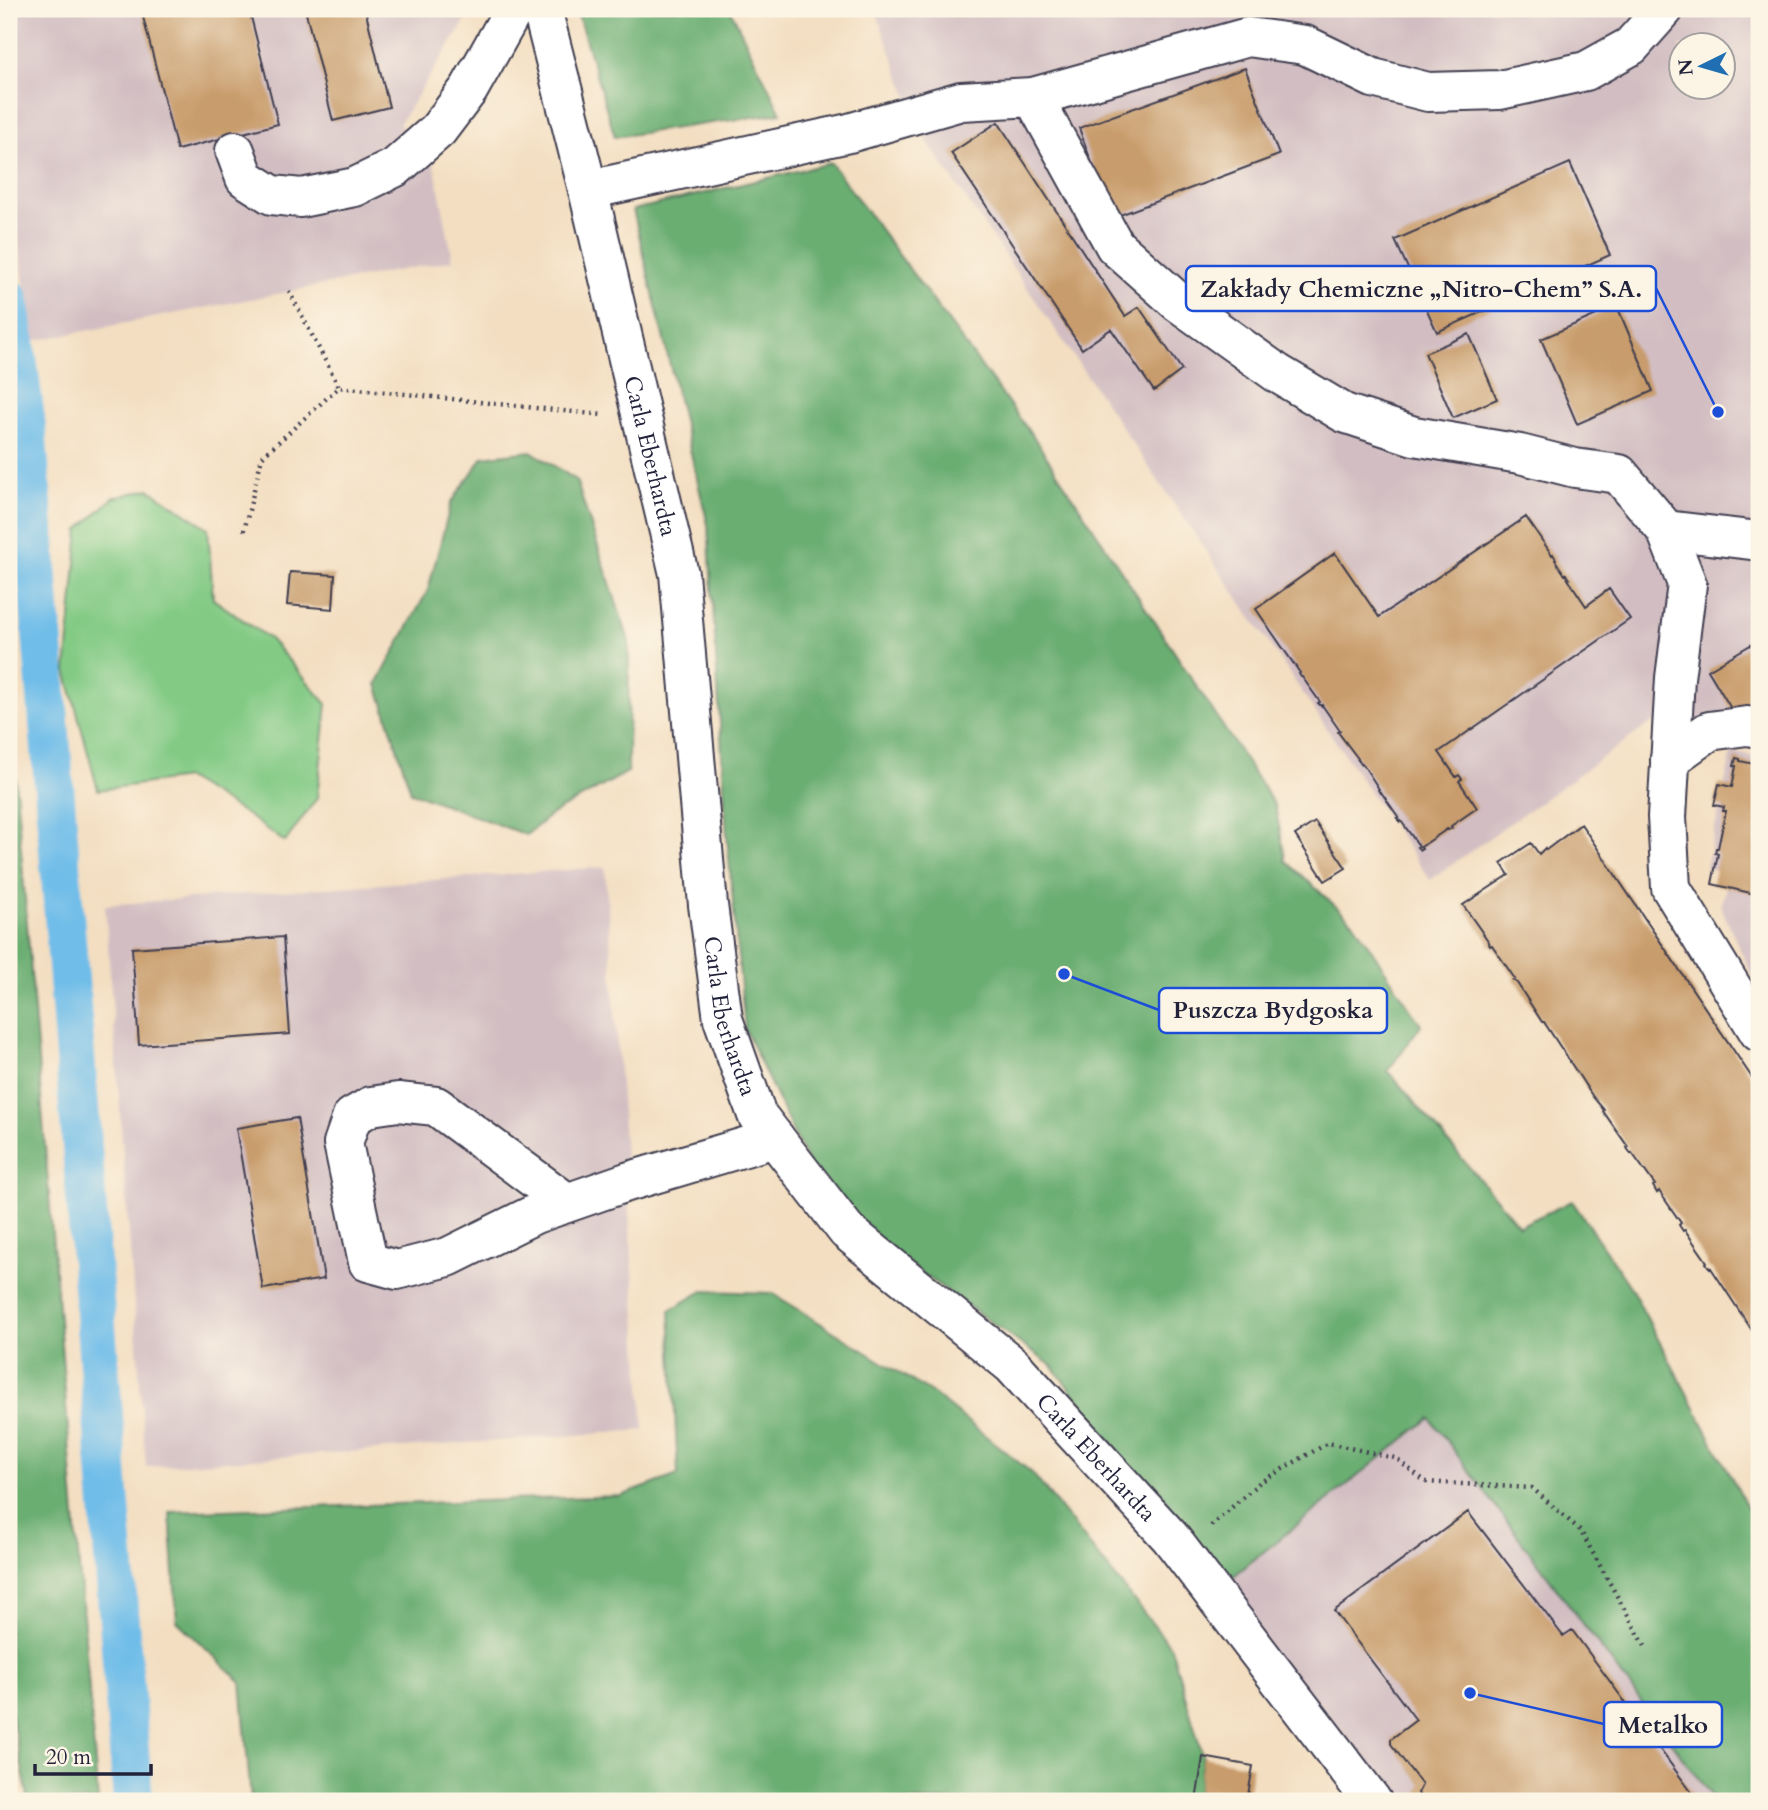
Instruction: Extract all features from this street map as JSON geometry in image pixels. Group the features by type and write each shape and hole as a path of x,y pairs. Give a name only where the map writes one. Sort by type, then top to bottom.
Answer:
{"street":[{"path":"235,151 245,178 272,195 301,198 355,187 397,167 438,130 470,89 514,9"},
{"name":"Carla Eberhardta","path":"542,9 679,574 708,905 723,1018 757,1115 847,1231 1012,1365 1170,1537 1372,1801"},
{"path":"588,190 849,133 961,101 1033,97 1248,37 1305,45 1373,78 1428,92 1500,90 1586,71 1631,46 1664,9"},
{"path":"1033,97 1115,246 1179,303 1277,373 1344,413 1414,436 1520,454 1575,468 1619,474 1666,530 1687,584 1675,678 1670,759 1667,817 1671,888 1759,1032"},
{"path":"1666,530 1759,541"},
{"path":"1670,759 1709,731 1747,726 1759,728"},
{"path":"567,1203 436,1106 398,1102 372,1106 352,1117 343,1143 368,1262 397,1270 448,1256 536,1214 567,1203 775,1138"}],"path":[{"path":"289,291 339,387"},
{"path":"244,531 262,457 339,387 641,420"},
{"path":"1181,1552 1261,1482 1328,1443 1395,1458 1426,1482 1532,1488 1580,1530 1645,1646"}],"shaded area":[{"path":"9,9 473,9 399,124 434,164 453,260 33,341 9,182"},
{"path":"875,9 1759,9 1759,736 1651,723 1430,880 927,141"},
{"path":"1732,752 1759,758 1759,991 1721,908 1729,873 1706,868"},
{"path":"605,867 644,1430 146,1467 105,905"},
{"path":"1430,1418 1715,1801 1388,1801 1221,1586"}],"green space":[{"path":"576,9 730,9 781,113 615,137"},
{"path":"831,163 1035,439 1275,806 1286,861 1354,923 1421,1025 1388,1071 1519,1226 1572,1201 1631,1288 1759,1529 1759,1801 1715,1801 1430,1418 1221,1586 1052,1366 828,1206 745,1030 727,838 708,525 633,210"},
{"path":"531,451 576,480 629,641 628,772 552,814 526,835 411,792 377,684 428,590 451,503 483,457"},
{"path":"149,489 208,528 213,599 270,639 327,704 317,798 285,842 186,778 98,790 66,671 79,530 113,498"},
{"path":"9,701 98,1801 29,1801 9,1706"},
{"path":"703,1291 772,1293 933,1394 1032,1473 1171,1647 1203,1757 1196,1801 251,1801 241,1682 177,1621 170,1512 621,1496 678,1475 670,1310"}],"building":[{"path":"141,9 249,9 278,124 177,150"},
{"path":"305,9 365,9 389,107 333,121"},
{"path":"1245,68 1279,155 1112,218 1079,128"},
{"path":"998,122 1125,316 1139,307 1182,370 1154,391 1111,329 1082,349 951,153"},
{"path":"1570,163 1610,255 1437,332 1395,240"},
{"path":"1617,306 1653,391 1577,424 1541,339"},
{"path":"1469,334 1497,399 1453,418 1425,353"},
{"path":"1526,517 1586,606 1609,589 1630,619 1439,752 1456,777 1459,775 1462,779 1459,781 1477,808 1420,850 1256,609 1335,553 1379,617"},
{"path":"290,572 335,575 333,609 287,605"},
{"path":"1759,640 1759,710 1739,722 1708,670"},
{"path":"1736,758 1759,765 1759,895 1712,884 1718,854 1715,853 1726,811 1723,811 1724,807 1714,805 1719,784 1732,787"},
{"path":"1315,822 1346,868 1325,881 1295,835"},
{"path":"1581,824 1759,1088 1759,1341 1463,905 1509,875 1501,863 1531,843 1539,854"},
{"path":"283,937 290,1034 139,1045 132,948"},
{"path":"297,1118 324,1279 263,1289 236,1128"},
{"path":"1468,1512 1563,1636 1572,1630 1698,1801 1434,1801 1430,1796 1422,1801 1418,1793 1422,1785 1391,1744 1391,1739 1416,1720 1334,1611"},
{"path":"1203,1757 1253,1766 1247,1801 1196,1801"}],"waterway":[{"path":"9,299 26,427 133,1801"}],"place":[{"name":"Zakłady Chemiczne „Nitro-Chem” S.A.","path":"1718,412"},
{"name":"Puszcza Bydgoska","path":"1064,974"},
{"name":"Metalko","path":"1470,1693"}]}
